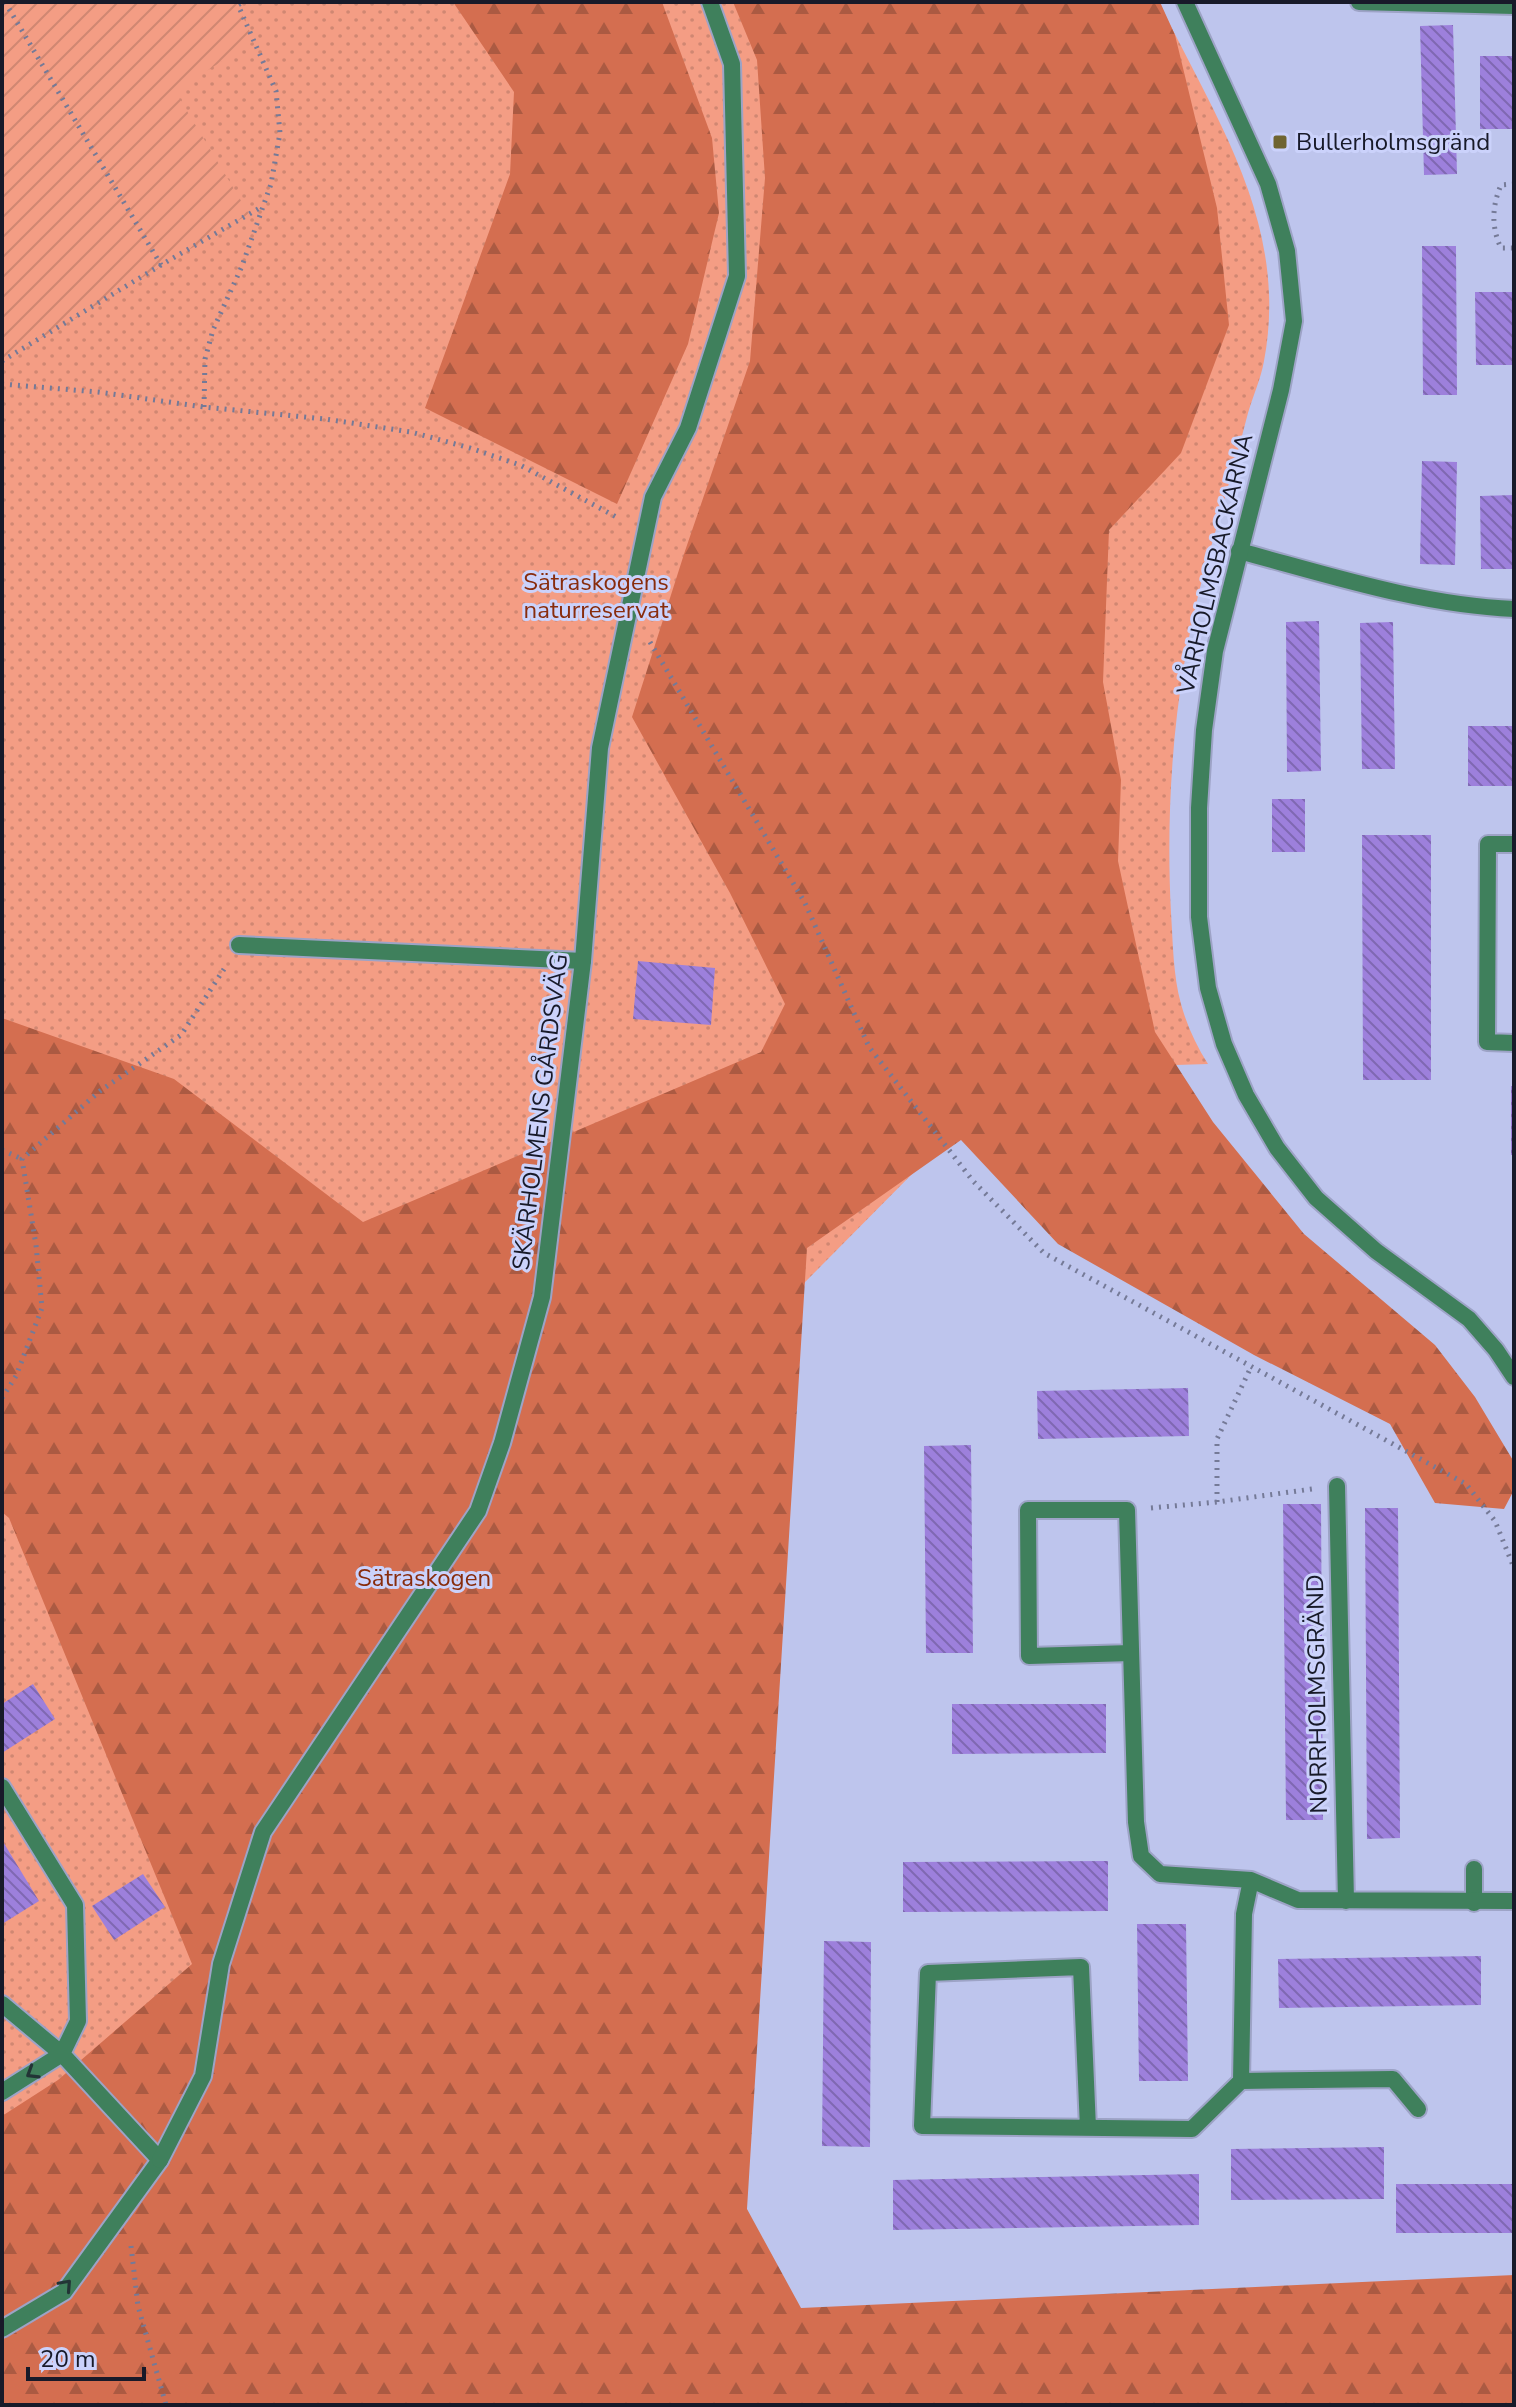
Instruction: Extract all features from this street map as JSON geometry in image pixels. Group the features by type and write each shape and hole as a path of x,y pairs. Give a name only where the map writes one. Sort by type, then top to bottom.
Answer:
{"street":[{"name":"SKÄRHOLMENS GÅRDSVÄG","path":"2,2329 64,2292 160,2160 203,2076 221,1964 263,1832 478,1511 502,1443 542,1297 583,961 600,748 653,497 688,428 737,276 732,64 710,2"},
{"name":"VÅRHOLMSBACKARNA","path":"1185,2 1268,184 1287,251 1294,321 1281,390 1215,651 1204,730 1199,808 1199,917 1208,988 1224,1044 1246,1095 1277,1148 1316,1198 1376,1251 1469,1319 1514,1377"},
{"path":"1359,2 1514,6"},
{"path":"1239,551 1398,593 1475,607 1514,609"},
{"path":"1514,844 1488,844 1487,1042 1514,1043"},
{"path":"239,945 583,961"},
{"name":"NORRHOLMSGRÄND","path":"1337,1486 1346,1901"},
{"path":"1131,1653 1029,1656 1028,1510 1127,1510 1136,1822 1141,1856 1160,1874 1251,1880 1298,1900 1514,1901"},
{"path":"2,1787 75,1905 78,2021 62,2054 2,2092"},
{"path":"1474,1869 1474,1903"},
{"path":"1241,2081 1244,1914 1251,1880"},
{"path":"1088,2128 1081,1967 928,1973 922,2126 1088,2128 1192,2129 1241,2081 1393,2079 1418,2109"},
{"path":"2,2004 62,2054 160,2160"}],"path":[{"path":"5,2 161,265"},
{"path":"204,407 205,359 271,184 280,133 276,91 239,3"},
{"path":"1514,184 1501,185 1494,202 1493,233 1501,248 1514,248"},
{"path":"2,361 263,206"},
{"path":"2,384 98,392 411,432 520,465 622,520 644,536"},
{"path":"629,606 805,903 869,1047 973,1181 1044,1253 1466,1484 1495,1521 1514,1568"},
{"path":"22,1159 100,1091 181,1035 239,945"},
{"path":"2,1150 22,1159"},
{"path":"2,1398 16,1376 42,1308 36,1245 22,1159"},
{"path":"1217,1502 1217,1439 1251,1367"},
{"path":"1127,1510 1337,1486"},
{"path":"127,2205 138,2306 166,2405"}],"green space":[{"name":"Sätraskogens naturreservat","path":"2,2 1159,2 1213,107 1244,179 1265,255 1269,302 1263,367 1195,607 1180,694 1171,781 1171,913 1178,993 1186,1020 1208,1064 1015,1070 722,1366 2,2405"},
{"path":"2,2 243,2 238,6 254,41 175,91 249,214 2,361"},
{"path":"453,2 662,2 712,138 719,213 688,344 617,504 425,408 510,174 514,92"},
{"name":"Sätraskogen","path":"733,2 1160,2 1175,35 1217,208 1229,325 1181,453 1109,530 1103,682 1121,780 1118,861 1155,1032 1213,1122 1304,1234 1435,1345 1475,1397 1514,1462 1514,1490 1504,1509 1435,1503 1390,1424 1254,1355 1058,1244 961,1140 807,1248 747,2209 801,2308 1514,2275 1514,2405 2,2405 2,2116 58,2080 192,1964 9,1518 2,1512 2,1018 174,1079 363,1222 761,1052 785,1004 730,893 632,717 750,361 765,178 757,60"}],"building":[{"path":"1453,25 1457,174 1424,175 1420,26"},
{"path":"1480,56 1514,56 1514,129 1480,129"},
{"path":"1422,246 1456,246 1457,395 1423,395"},
{"path":"1475,292 1514,292 1514,365 1476,365"},
{"path":"1422,461 1457,462 1455,565 1420,564"},
{"path":"1514,495 1514,569 1481,569 1480,496"},
{"path":"1319,621 1321,771 1287,772 1286,622"},
{"path":"1393,622 1395,769 1362,769 1360,623"},
{"path":"1468,726 1514,726 1514,786 1468,786"},
{"path":"1272,799 1305,799 1305,852 1272,852"},
{"path":"1362,835 1431,835 1431,1080 1363,1080"},
{"path":"638,961 715,968 711,1025 633,1019"},
{"path":"1511,1086 1514,1086 1514,1155 1511,1155"},
{"path":"1188,1388 1189,1436 1038,1439 1037,1391"},
{"path":"971,1445 973,1653 926,1653 924,1446"},
{"path":"1283,1504 1321,1504 1323,1820 1286,1820"},
{"path":"1365,1508 1398,1508 1400,1838 1367,1839"},
{"path":"33,1684 55,1719 2,1753 2,1704"},
{"path":"952,1704 1106,1704 1106,1753 952,1754"},
{"path":"2,1840 39,1901 2,1924"},
{"path":"1108,1861 1108,1911 903,1912 903,1862"},
{"path":"143,1874 165,1907 114,1940 92,1906"},
{"path":"1137,1924 1186,1924 1188,2081 1139,2081"},
{"path":"824,1941 871,1942 870,2147 822,2146"},
{"path":"1481,1956 1481,2005 1279,2008 1278,1959"},
{"path":"1384,2147 1384,2199 1231,2200 1231,2149"},
{"path":"1199,2174 1199,2225 893,2230 893,2180"},
{"path":"1396,2184 1514,2184 1514,2233 1396,2233"}],"place":[{"name":"Bullerholmsgränd","path":"1280,142"}]}
